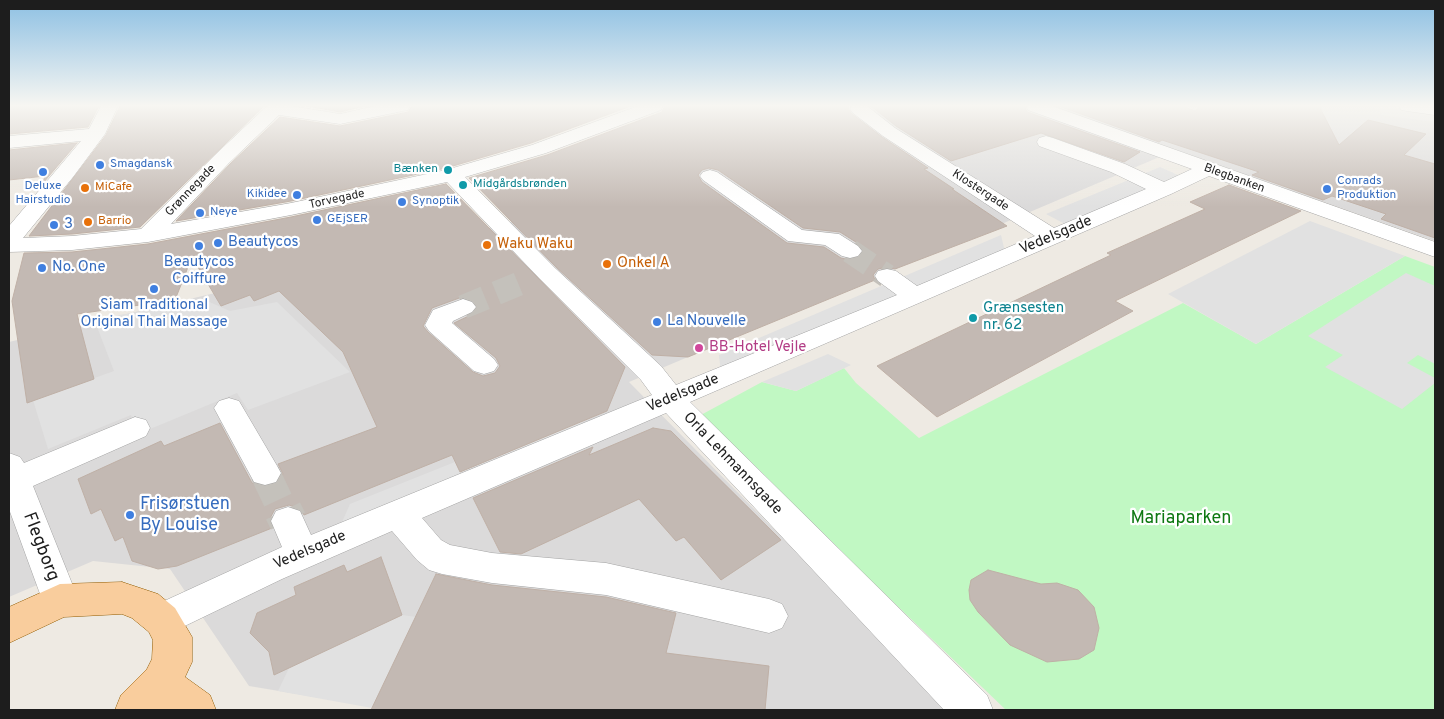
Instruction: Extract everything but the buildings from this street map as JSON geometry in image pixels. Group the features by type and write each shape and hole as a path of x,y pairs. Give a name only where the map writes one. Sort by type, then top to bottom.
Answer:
{"main road":[{"path":"9,626 60,601 122,598 145,606 162,620 173,637 172,662 149,696 195,710"}],"street":[{"path":"9,142 36,140"},
{"path":"9,240 92,140"},
{"name":"Grønnegade","path":"148,235 243,140"},
{"name":"Torvegade","path":"9,245 72,243 148,235 300,207 451,175 564,140"},
{"name":"Klostergade","path":"901,140 1052,237"},
{"name":"Blegbanken","path":"1126,140 1435,250"},
{"path":"1046,142 1118,168 1164,190"},
{"name":"Vedelsgade","path":"162,620 269,568 1164,190 1206,169"},
{"name":"Orla Lehmannsgade","path":"451,175 538,276 651,373 672,399 972,710"},
{"path":"710,176 796,236 832,239 850,251"},
{"path":"887,276 915,296"},
{"path":"463,307 442,316 438,325 484,365"},
{"path":"230,408 265,473"},
{"path":"12,472 135,428"},
{"name":"Flegborg","path":"12,472 60,601"},
{"path":"398,514 429,550 442,559 492,568 606,579 769,616"},
{"path":"288,521 303,554"}],"shaded area":[{"path":"759,140 1435,140 1435,241 1176,150 629,382 952,710 393,710 249,686 170,569 93,561 9,597 9,342 505,224"},
{"path":"1160,167 1194,182 1080,232 1046,214"},
{"path":"1310,221 1405,256 1256,344 1168,294"},
{"path":"1001,235 1005,252 721,373 719,355"},
{"path":"1406,273 1435,286 1435,364 1418,355 1407,363 1435,378 1435,383 1402,409 1325,367 1343,355 1308,336"},
{"path":"207,301 230,311 277,302 350,372 248,410 237,393 138,434 131,415 48,449 33,400 114,371 94,319"},
{"path":"828,354 851,365 796,391 762,382"},
{"path":"590,408 570,442 334,540 350,504"},
{"path":"402,615 416,617 372,708 278,691 289,668"}],"green space":[{"name":"Mariaparken","path":"1405,256 1435,267 1435,710 1006,710 699,416 762,382 796,391 844,368 856,383 919,438 1183,303 1256,344"}],"tunnel":[{"path":"850,251 887,276"},
{"path":"463,307 528,280"},
{"path":"265,473 284,513"},
{"path":"284,513 288,521"}],"place":[{"name":"Smagdansk","path":"100,165"},
{"name":"Bænken","path":"448,170"},
{"name":"Deluxe Hairstudio","path":"43,172"},
{"name":"Midgårdsbrønden","path":"463,185"},
{"name":"MiCafe","path":"85,188"},
{"name":"Conrads Produktion","path":"1327,189"},
{"name":"Kikidee","path":"297,195"},
{"name":"Synoptik","path":"402,202"},
{"name":"Neye","path":"200,213"},
{"name":"GEjSER","path":"317,220"},
{"name":"Barrio","path":"88,222"},
{"name":"3","path":"54,225"},
{"name":"Beautycos","path":"218,243"},
{"name":"Waku Waku","path":"487,245"},
{"name":"Beautycos Coiffure","path":"199,246"},
{"name":"Onkel A","path":"607,264"},
{"name":"No. One","path":"42,268"},
{"name":"Siam Traditional Original Thai Massage","path":"154,289"},
{"name":"Grænsesten nr. 62","path":"973,318"},
{"name":"La Nouvelle","path":"657,322"},
{"name":"BB-Hotel Vejle","path":"699,348"},
{"name":"Frisørstuen By Louise","path":"130,515"}]}
